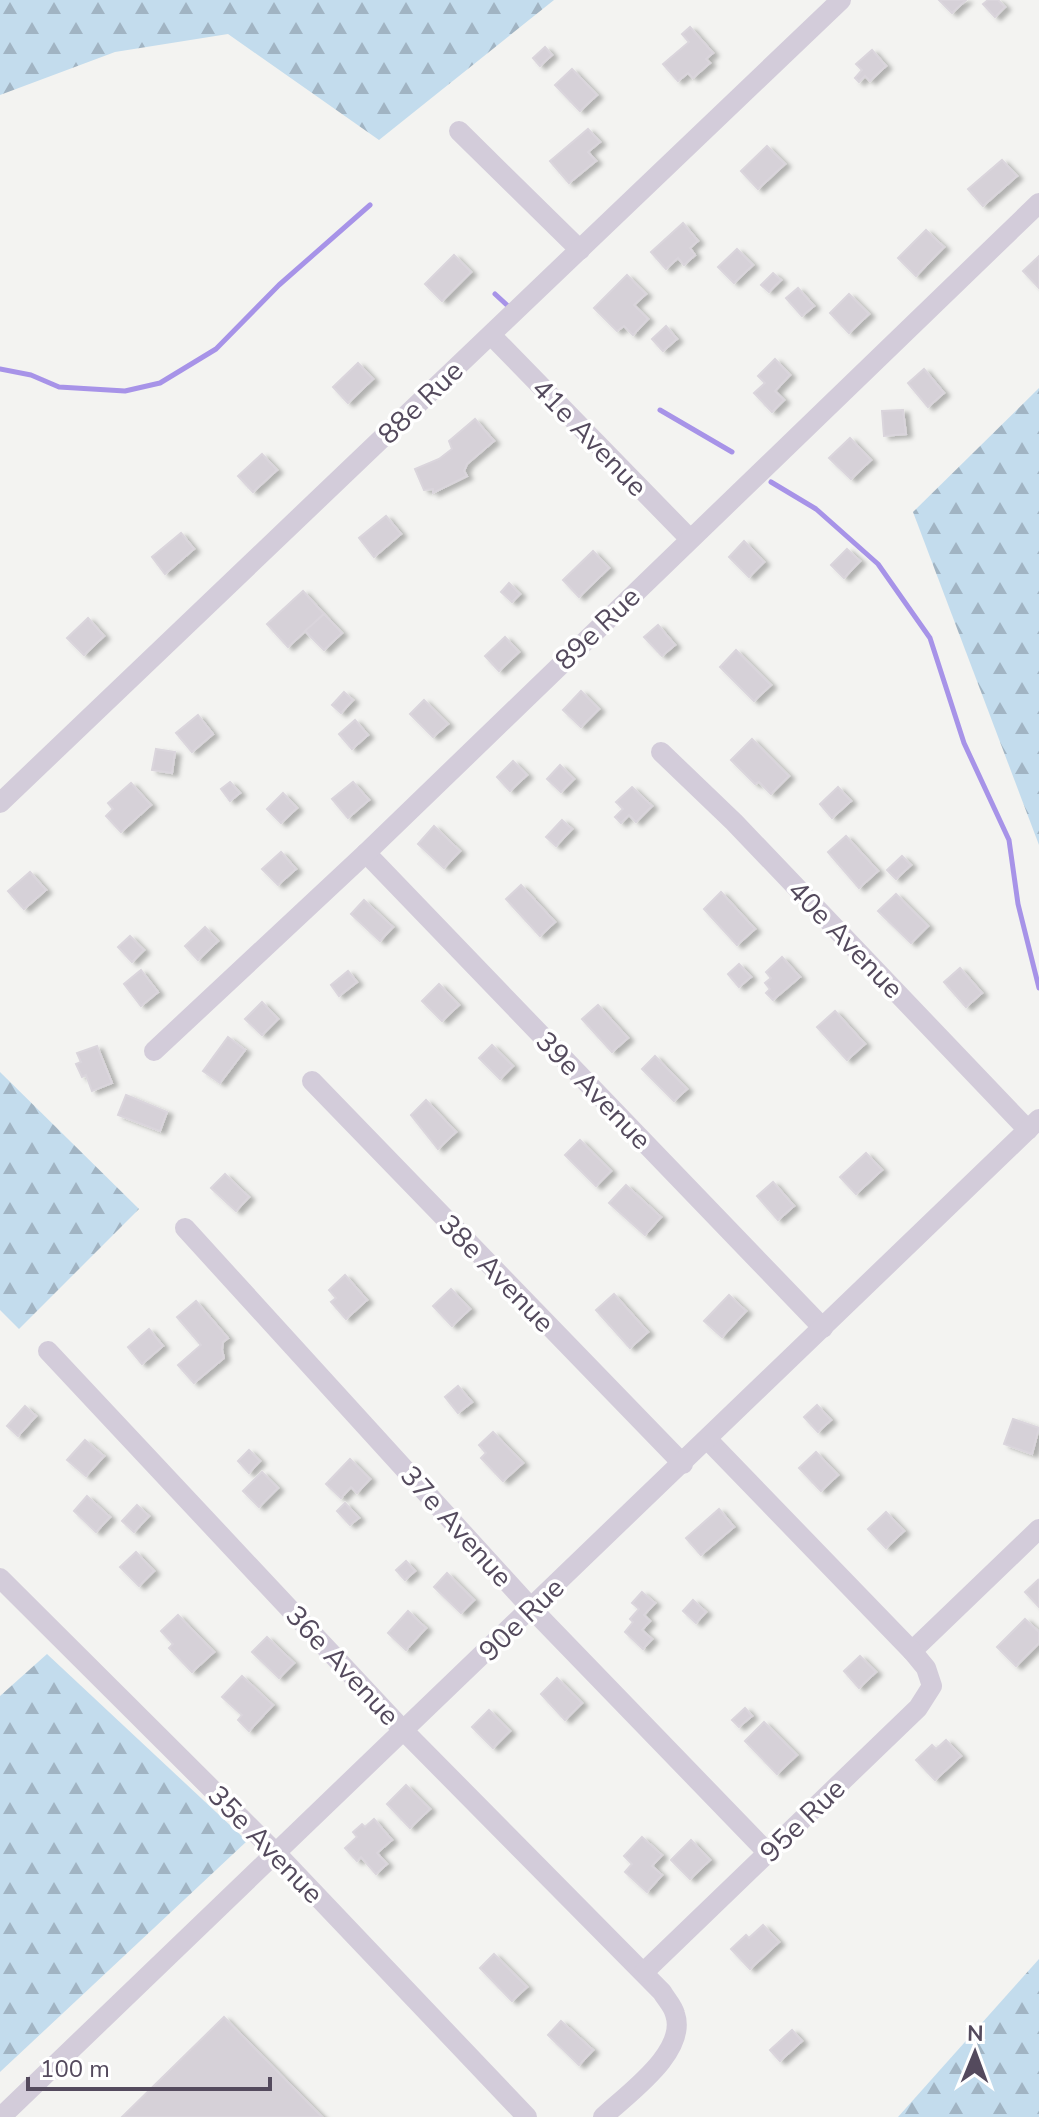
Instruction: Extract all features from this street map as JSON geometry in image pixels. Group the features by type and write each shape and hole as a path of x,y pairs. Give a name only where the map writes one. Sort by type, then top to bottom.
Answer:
{"street":[{"name":"88e Rue","path":"0,803 841,0"},
{"path":"459,131 580,250"},
{"name":"89e Rue","path":"154,1051 366,853 1039,203"},
{"name":"41e Avenue","path":"491,335 690,539"},
{"name":"40e Avenue","path":"661,752 1034,1124"},
{"name":"39e Avenue","path":"366,853 823,1328"},
{"name":"38e Avenue","path":"312,1081 683,1464"},
{"name":"90e Rue","path":"1,2117 1034,1124"},
{"name":"37e Avenue","path":"185,1228 532,1609 768,1853"},
{"name":"36e Avenue","path":"48,1351 404,1731 644,1972"},
{"path":"708,1440 912,1651 1039,1529"},
{"name":"35e Avenue","path":"0,1578 276,1853 527,2117"},
{"name":"95e Rue","path":"644,1972 918,1708 932,1686 926,1668 912,1651"},
{"path":"603,2117 666,2057 677,2034 675,2013 644,1972"}],"green space":[{"path":"0,0 554,0 379,140 228,34 115,52 0,95"},
{"path":"1039,388 1039,845 913,512"},
{"path":"0,1072 139,1209 19,1329 0,1310"},
{"path":"47,1654 247,1841 0,2072 0,1696"},
{"path":"1039,1959 1039,2117 898,2117"}],"building":[{"path":"939,0 966,0 952,13"},
{"path":"988,0 998,0 1005,7 995,17 983,4"},
{"path":"690,27 713,53 706,59 710,63 693,78 688,73 678,81 663,64 689,42 682,34"},
{"path":"545,47 552,55 540,66 533,58"},
{"path":"872,50 886,66 870,81 865,76 859,82 855,78 862,70 856,64"},
{"path":"572,69 597,95 580,111 555,85"},
{"path":"588,129 600,142 588,152 596,161 569,183 550,161"},
{"path":"767,146 785,164 758,189 741,171"},
{"path":"1002,160 1017,176 983,206 968,189"},
{"path":"683,223 698,241 690,248 695,255 684,265 678,258 666,269 651,252"},
{"path":"926,230 944,247 916,276 898,258"},
{"path":"737,249 753,265 734,283 718,267"},
{"path":"454,255 471,272 442,301 425,284"},
{"path":"1039,256 1039,288 1023,271"},
{"path":"773,273 781,280 769,292 761,285"},
{"path":"627,275 646,294 634,305 648,319 633,335 624,326 617,331 594,308"},
{"path":"798,288 814,306 802,316 786,298"},
{"path":"849,294 869,314 849,333 830,313"},
{"path":"666,326 677,339 663,351 652,339"},
{"path":"775,359 790,375 775,391 784,400 772,412 754,393 765,383 758,376"},
{"path":"358,363 373,379 348,403 333,387"},
{"path":"924,369 944,393 928,407 908,383"},
{"path":"903,410 906,434 884,436 882,411"},
{"path":"475,419 494,441 467,464 464,471 467,476 433,493 433,489 424,490 415,469 439,459 452,449 449,441"},
{"path":"850,438 871,460 851,479 829,458"},
{"path":"262,454 277,470 253,492 238,476"},
{"path":"386,516 401,534 374,557 359,538"},
{"path":"181,533 194,549 165,574 152,557"},
{"path":"744,541 764,562 749,577 729,557"},
{"path":"847,549 860,561 844,578 831,565"},
{"path":"593,551 609,568 579,597 563,580"},
{"path":"509,583 520,594 512,602 501,592"},
{"path":"303,591 324,614 288,647 267,624"},
{"path":"324,614 342,633 324,650 305,631"},
{"path":"88,618 104,636 84,655 67,638"},
{"path":"658,625 675,645 662,656 644,637"},
{"path":"505,637 519,652 499,671 485,656"},
{"path":"736,650 771,685 754,701 720,667"},
{"path":"581,691 599,709 581,727 563,710"},
{"path":"344,692 353,700 341,713 332,705"},
{"path":"424,700 448,724 433,737 410,714"},
{"path":"198,715 213,734 192,752 176,733"},
{"path":"355,720 368,735 352,749 339,734"},
{"path":"752,739 789,776 771,794 759,782 755,784 731,760"},
{"path":"156,749 175,752 172,773 152,770"},
{"path":"513,761 527,775 510,791 497,777"},
{"path":"560,765 574,779 561,792 547,779"},
{"path":"230,782 240,793 230,801 221,789"},
{"path":"353,782 369,800 348,818 332,799"},
{"path":"131,783 151,805 121,832 106,816 113,809 108,803"},
{"path":"632,787 652,806 636,822 629,815 621,823 615,817 623,809 616,802"},
{"path":"838,787 851,801 832,818 820,804"},
{"path":"283,793 297,808 281,823 267,809"},
{"path":"562,820 572,829 556,846 546,837"},
{"path":"434,826 460,851 444,868 418,844"},
{"path":"846,836 878,871 859,888 828,852"},
{"path":"281,852 296,869 278,885 262,869"},
{"path":"902,856 911,865 896,879 887,870"},
{"path":"30,872 46,890 24,909 8,891"},
{"path":"521,885 555,922 540,936 506,899"},
{"path":"721,892 755,929 737,945 704,909"},
{"path":"896,894 928,926 911,943 878,911"},
{"path":"364,900 393,927 380,941 351,914"},
{"path":"205,927 218,941 198,960 185,946"},
{"path":"130,936 144,950 132,962 118,947"},
{"path":"782,957 800,977 773,1000 766,993 770,989 765,983 771,978 766,972"},
{"path":"739,964 751,977 739,987 728,974"},
{"path":"960,968 982,993 966,1007 944,982"},
{"path":"141,970 158,992 141,1006 124,984"},
{"path":"348,971 357,982 339,996 331,985"},
{"path":"439,984 459,1005 442,1021 422,1001"},
{"path":"262,1002 278,1019 262,1035 245,1019"},
{"path":"598,1005 628,1038 612,1052 582,1019"},
{"path":"835,1011 865,1044 847,1060 817,1027"},
{"path":"228,1037 245,1050 220,1083 203,1071"},
{"path":"492,1045 513,1066 500,1079 479,1058"},
{"path":"97,1046 112,1083 92,1091 86,1075 82,1077 76,1064 81,1062 77,1053"},
{"path":"655,1056 687,1089 674,1101 642,1069"},
{"path":"126,1095 167,1112 160,1131 118,1115"},
{"path":"426,1100 456,1132 438,1149 411,1115"},
{"path":"580,1140 611,1171 596,1186 565,1155"},
{"path":"866,1153 882,1170 856,1194 840,1177"},
{"path":"225,1174 249,1197 236,1211 211,1188"},
{"path":"773,1182 794,1206 778,1220 757,1196"},
{"path":"626,1185 661,1217 645,1235 609,1203"},
{"path":"345,1275 367,1300 346,1319 331,1302 336,1298 329,1290"},
{"path":"451,1289 470,1309 452,1326 433,1306"},
{"path":"614,1294 648,1332 630,1348 596,1310"},
{"path":"729,1295 746,1311 722,1337 704,1321"},
{"path":"196,1301 228,1338 223,1342 224,1358 194,1383 178,1365 201,1345 177,1317"},
{"path":"149,1329 163,1346 142,1364 128,1347"},
{"path":"458,1386 472,1402 458,1413 445,1397"},
{"path":"817,1405 831,1420 818,1432 804,1417"},
{"path":"25,1406 36,1416 18,1436 7,1426"},
{"path":"1013,1419 1039,1428 1032,1454 1004,1444"},
{"path":"493,1432 523,1463 503,1481 481,1458 486,1453 479,1445"},
{"path":"85,1440 104,1456 86,1476 67,1460"},
{"path":"249,1450 260,1461 249,1473 238,1461"},
{"path":"816,1452 838,1475 821,1491 799,1468"},
{"path":"350,1459 370,1479 357,1493 351,1487 341,1498 326,1484"},
{"path":"262,1472 278,1488 259,1507 243,1491"},
{"path":"87,1496 110,1517 96,1532 74,1511"},
{"path":"345,1503 359,1518 350,1525 337,1511"},
{"path":"137,1505 149,1516 134,1532 122,1521"},
{"path":"719,1509 734,1527 701,1555 686,1538"},
{"path":"886,1512 904,1531 886,1548 868,1529"},
{"path":"136,1552 154,1571 139,1586 120,1567"},
{"path":"406,1561 415,1571 405,1580 396,1570"},
{"path":"447,1573 474,1600 461,1613 434,1587"},
{"path":"1039,1582 1039,1607 1025,1592"},
{"path":"642,1592 655,1603 644,1615 650,1621 642,1630 652,1639 643,1649 625,1632 633,1622 630,1619 639,1609 632,1603"},
{"path":"693,1600 706,1612 696,1623 683,1611"},
{"path":"408,1611 426,1628 406,1650 388,1633"},
{"path":"178,1615 214,1652 192,1672 169,1648 173,1644 161,1631"},
{"path":"1025,1619 1039,1632 1039,1643 1016,1666 997,1647"},
{"path":"267,1637 294,1663 279,1678 252,1652"},
{"path":"860,1656 876,1672 859,1688 844,1671"},
{"path":"242,1676 273,1705 249,1731 238,1720 242,1715 222,1697"},
{"path":"557,1678 582,1703 565,1720 541,1694"},
{"path":"745,1708 752,1716 739,1727 732,1720"},
{"path":"489,1710 510,1731 493,1748 472,1727"},
{"path":"764,1722 797,1755 777,1774 745,1741"},
{"path":"946,1740 961,1756 935,1780 916,1760 932,1745 936,1749"},
{"path":"406,1785 430,1809 410,1828 387,1804"},
{"path":"374,1819 392,1840 377,1853 387,1864 376,1874 361,1857 357,1861 345,1848 357,1837 353,1832"},
{"path":"642,1837 662,1855 652,1866 662,1875 647,1892 625,1872 632,1864 624,1856"},
{"path":"691,1840 710,1860 690,1879 671,1860"},
{"path":"763,1925 779,1942 750,1969 731,1949"},
{"path":"494,1954 527,1987 512,2001 480,1968"},
{"path":"224,2017 322,2117 122,2117"},
{"path":"561,2021 593,2050 579,2065 548,2035"},
{"path":"792,2030 802,2041 780,2061 770,2050"}],"waterway":[{"path":"0,369 31,375 59,387 125,391 160,383 216,349 279,285 370,205"},
{"path":"495,294 509,307"},
{"path":"660,410 732,452"},
{"path":"771,482 816,509 878,564 930,638 964,743 1009,840 1018,904 1039,988"}]}
